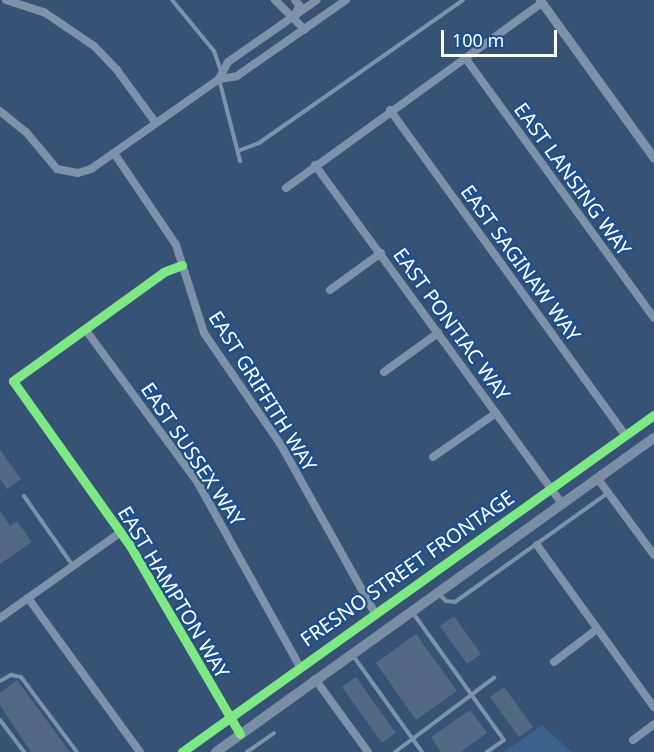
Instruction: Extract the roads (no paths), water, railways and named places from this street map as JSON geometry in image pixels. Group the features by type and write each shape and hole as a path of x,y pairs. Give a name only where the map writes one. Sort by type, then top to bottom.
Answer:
{"main road":[{"path":"220,751 315,679 654,438"}],"street":[{"path":"6,0 44,12 94,46 117,70 155,122"},
{"path":"275,0 285,14 295,16 305,30"},
{"path":"295,0 298,5 295,16"},
{"path":"0,111 26,132 50,162 68,173 91,169 220,75 317,0"},
{"path":"220,75 228,81 237,76 346,0"},
{"path":"286,189 390,110 466,58 541,2 654,158"},
{"name":"EAST LANSING WAY","path":"466,58 654,318"},
{"name":"EAST SAGINAW WAY","path":"390,110 625,435"},
{"name":"EAST GRIFFITH WAY","path":"114,153 163,223 182,265 190,300 204,333 281,445 375,613"},
{"name":"EAST PONTIAC WAY","path":"315,165 562,504"},
{"path":"330,290 381,254"},
{"path":"85,328 164,272 182,265"},
{"name":"EAST HAMPTON WAY","path":"85,328 13,381 121,532 240,735"},
{"name":"EAST SUSSEX WAY","path":"85,328 198,483 300,667"},
{"path":"384,372 438,333"},
{"path":"433,458 496,413"},
{"name":"FRESNO STREET FRONTAGE","path":"183,752 654,415"},
{"path":"598,479 654,555"},
{"path":"0,618 121,532"},
{"path":"537,545 654,707"},
{"path":"28,598 140,752"},
{"path":"554,662 597,629"},
{"path":"315,679 368,752"},
{"path":"633,740 654,724"}],"lane":[{"path":"172,0 214,51 240,161"},
{"path":"238,151 259,143 463,0"},
{"path":"437,593 446,601 455,602 608,493"},
{"path":"24,496 73,566"},
{"path":"412,611 504,740 487,752"},
{"path":"351,654 422,752"},
{"path":"0,681 11,675 21,677 77,752"},
{"path":"395,752 494,678"},
{"path":"1,723 24,752"},
{"path":"247,752 274,733"}],"water":[{"path":"542,725 572,752 504,752"}]}
